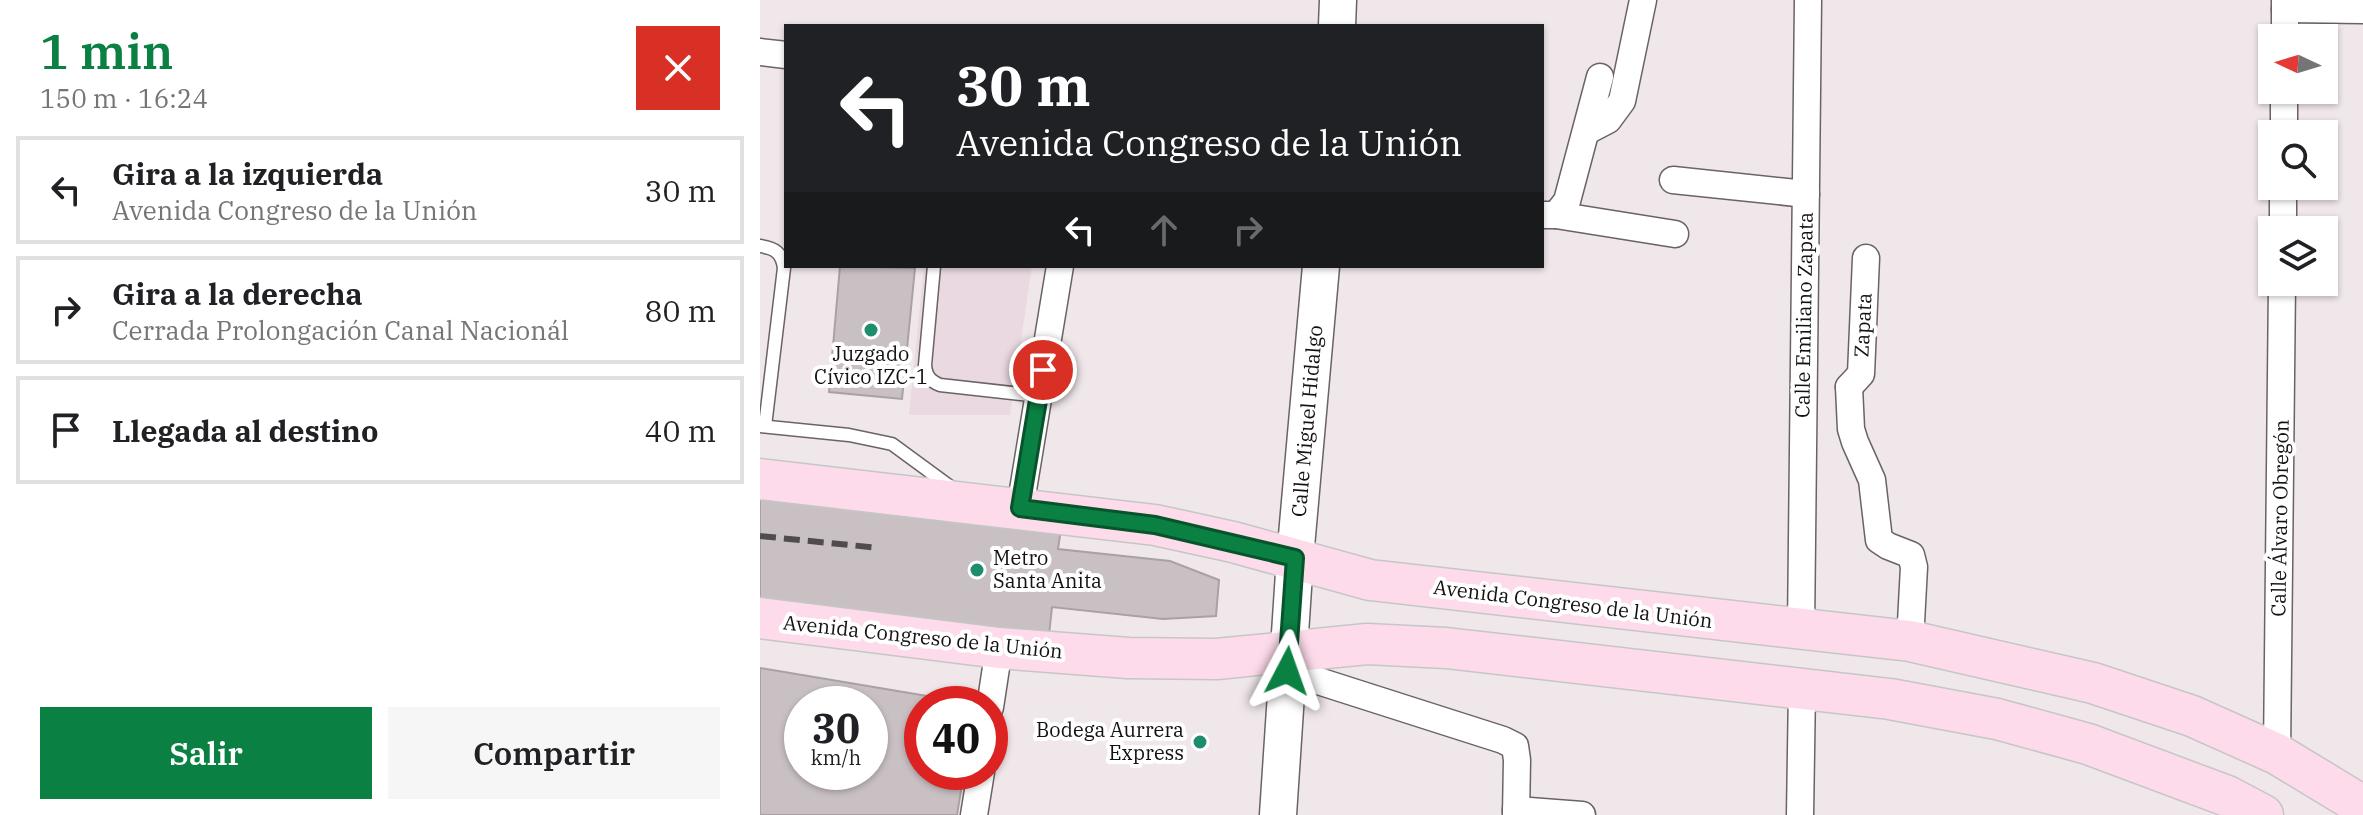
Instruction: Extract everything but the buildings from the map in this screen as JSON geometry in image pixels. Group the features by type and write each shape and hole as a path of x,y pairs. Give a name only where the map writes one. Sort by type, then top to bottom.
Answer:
{"main road":[{"name":"Avenida Congreso de la Unión","path":"760,479 1155,525 1295,558 1370,580 1910,641 2093,683 2192,716 2277,754 2363,806"},
{"name":"Avenida Congreso de la Unión","path":"760,618 999,648 1178,660 1288,661 1333,645 1446,648 1890,699 1997,719 2088,744 2213,791 2263,815"}],"street":[{"path":"1337,24 1338,0"},
{"path":"1587,131 1608,120 1622,101 1643,0"},
{"name":"Calle Emiliano Zapata","path":"1801,630 1808,0"},
{"path":"2285,4 2363,10"},
{"path":"760,52 784,55"},
{"path":"1549,215 1567,201 1600,77"},
{"path":"1673,180 1806,194"},
{"path":"1549,215 1675,234"},
{"name":"Zapata","path":"1849,387 1861,374 1866,258"},
{"path":"1020,508 1060,268"},
{"name":"Calle Miguel Hidalgo","path":"1278,815 1295,558 1321,268"},
{"name":"Calle Álvaro Obregón","path":"2277,754 2282,296"},
{"path":"1804,383 1849,387 1851,429 1872,480 1879,540 1911,555 1914,567 1910,641"},
{"path":"993,686 999,648"},
{"path":"1288,661 1515,746 1516,812 1582,815"},
{"path":"1800,815 1802,689"},
{"path":"974,815 978,790"}],"lane":[{"path":"760,246 777,251 783,258 784,268 762,426 849,435 892,444 971,502"},
{"path":"934,268 926,374 940,385 1039,396"}],"shaded area":[{"path":"924,268 1032,268 1010,415 909,415"}],"railway":[{"path":"760,536 879,548"}],"place":[{"name":"Juzgado Cívico IZC-1","path":"871,330"},
{"name":"Metro Santa Anita","path":"977,570"},
{"name":"Bodega Aurrera Express","path":"1200,742"}],"route":[{"path":"1043,370 1020,508 1155,525 1295,558 1287,671"}]}
